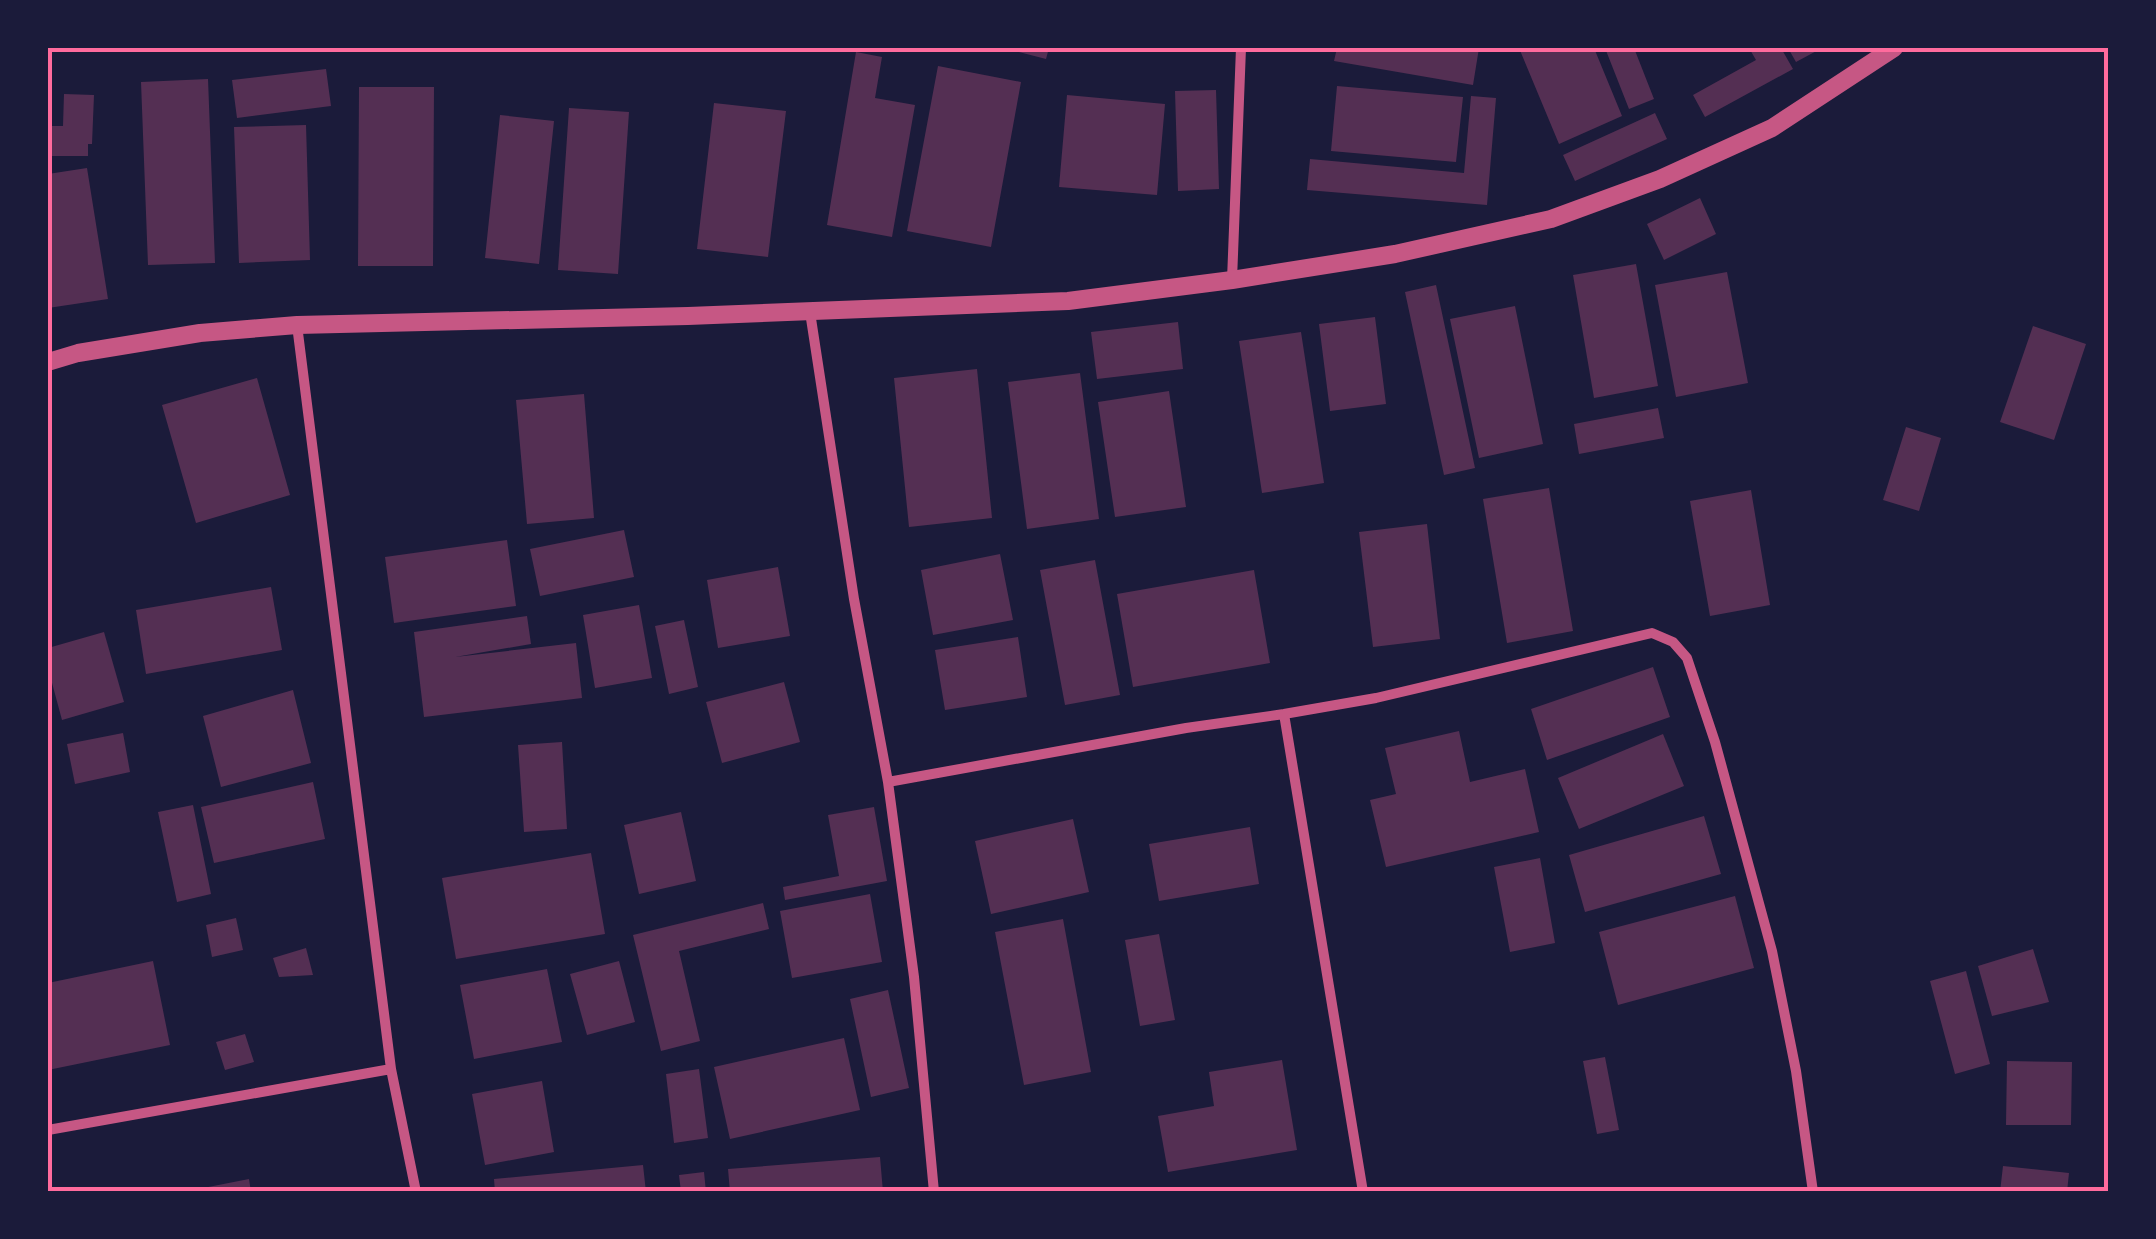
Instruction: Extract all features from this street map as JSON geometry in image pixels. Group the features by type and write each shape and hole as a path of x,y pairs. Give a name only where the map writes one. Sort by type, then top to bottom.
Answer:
{"street":[{"path":"1232,280 1240,48"},
{"path":"48,362 78,353 200,333 297,325 1068,301 1395,254 1551,219 1660,180 1772,128 1894,48"},
{"path":"810,312 854,599 888,782 914,977 934,1192"},
{"path":"297,325 391,1069 416,1192"},
{"path":"888,782 1376,698 1652,634 1674,642 1687,658 1715,742 1772,952 1796,1072 1813,1192"},
{"path":"1284,714 1363,1192"},
{"path":"48,1130 391,1069"}],"building":[{"path":"1004,48 1049,48 1046,59"},
{"path":"1337,48 1479,48 1473,85 1334,61"},
{"path":"1519,48 1594,48 1622,116 1559,144"},
{"path":"1605,48 1634,48 1654,99 1629,109"},
{"path":"1749,48 1781,48 1793,69 1705,117 1693,95 1756,60"},
{"path":"1788,48 1822,48 1796,62"},
{"path":"856,52 882,57 875,98 915,105 892,237 827,225"},
{"path":"938,66 1021,82 991,247 907,231"},
{"path":"326,69 331,106 237,118 232,80"},
{"path":"208,79 215,263 148,265 141,82"},
{"path":"1337,86 1463,97 1456,162 1331,151"},
{"path":"359,87 434,87 433,266 358,266"},
{"path":"1216,90 1219,189 1178,191 1175,91"},
{"path":"64,94 94,95 88,156 48,156 48,126 63,126"},
{"path":"1067,95 1165,104 1157,195 1059,187"},
{"path":"1471,96 1496,98 1487,205 1307,190 1310,159 1464,173"},
{"path":"714,103 786,111 768,257 697,249"},
{"path":"569,108 629,112 618,274 558,270"},
{"path":"1655,113 1667,139 1575,181 1563,155"},
{"path":"500,115 554,121 539,264 485,258"},
{"path":"306,125 310,260 239,263 234,127"},
{"path":"87,168 108,299 48,308 48,174"},
{"path":"1700,198 1716,234 1664,260 1647,224"},
{"path":"1636,264 1658,386 1594,398 1573,275"},
{"path":"1727,272 1748,383 1676,397 1655,285"},
{"path":"1436,285 1475,468 1444,475 1405,292"},
{"path":"1515,306 1543,444 1479,458 1450,319"},
{"path":"1375,317 1386,404 1330,411 1319,324"},
{"path":"1178,322 1183,369 1097,379 1091,332"},
{"path":"2033,326 2086,344 2054,440 2000,422"},
{"path":"1301,332 1324,483 1262,493 1239,341"},
{"path":"977,369 992,518 909,527 894,378"},
{"path":"1080,373 1099,519 1027,529 1008,382"},
{"path":"257,378 290,495 196,523 162,405"},
{"path":"1169,391 1186,507 1115,517 1098,402"},
{"path":"584,394 594,518 527,524 516,400"},
{"path":"1658,408 1664,438 1579,454 1574,424"},
{"path":"1906,427 1941,438 1919,511 1883,500"},
{"path":"1549,488 1573,631 1507,643 1483,499"},
{"path":"1751,490 1770,605 1710,616 1690,501"},
{"path":"1427,524 1440,639 1373,647 1359,532"},
{"path":"624,530 634,577 540,596 530,549"},
{"path":"507,540 516,606 394,623 385,557"},
{"path":"1000,554 1013,620 933,635 921,570"},
{"path":"1095,560 1120,695 1065,705 1040,570"},
{"path":"778,567 790,636 718,648 707,580"},
{"path":"1254,570 1270,663 1133,687 1117,594"},
{"path":"271,587 282,650 146,674 136,610"},
{"path":"639,605 652,678 595,688 583,615"},
{"path":"527,616 531,644 455,657 576,643 582,698 424,717 414,632"},
{"path":"684,620 698,687 669,694 655,626"},
{"path":"104,632 124,702 62,720 48,668 48,648"},
{"path":"1018,637 1027,697 945,710 935,650"},
{"path":"1653,667 1670,717 1547,760 1531,709"},
{"path":"784,682 800,742 722,763 706,702"},
{"path":"293,690 311,763 221,787 203,716"},
{"path":"1459,731 1470,782 1525,769 1539,832 1386,867 1370,800 1396,794 1385,748"},
{"path":"123,733 130,772 75,784 67,744"},
{"path":"1663,734 1684,786 1579,829 1558,778"},
{"path":"562,742 567,829 524,832 518,745"},
{"path":"313,782 325,839 214,863 201,807"},
{"path":"193,805 211,894 177,902 158,812"},
{"path":"874,807 887,881 785,900 783,887 839,876 828,815"},
{"path":"681,812 696,881 639,894 624,825"},
{"path":"1704,816 1721,874 1585,912 1569,855"},
{"path":"1073,819 1089,892 991,914 975,841"},
{"path":"1250,827 1259,884 1159,901 1149,844"},
{"path":"591,853 605,934 456,959 442,878"},
{"path":"1540,858 1555,943 1510,952 1494,867"},
{"path":"870,894 882,962 792,978 780,911"},
{"path":"1735,896 1754,968 1618,1005 1599,932"},
{"path":"763,903 769,929 679,951 700,1041 661,1051 633,935"},
{"path":"236,918 243,950 212,957 206,925"},
{"path":"1063,919 1091,1072 1024,1085 995,932"},
{"path":"1159,934 1175,1020 1140,1026 1125,940"},
{"path":"306,948 313,975 279,977 273,958"},
{"path":"2033,949 2049,1002 1992,1016 1978,966"},
{"path":"153,961 170,1045 48,1070 48,983"},
{"path":"619,961 635,1022 587,1035 570,974"},
{"path":"547,969 562,1042 474,1059 460,985"},
{"path":"1966,971 1990,1064 1955,1074 1930,981"},
{"path":"888,990 909,1088 871,1097 850,999"},
{"path":"245,1034 254,1062 225,1070 216,1042"},
{"path":"844,1038 860,1110 730,1139 714,1067"},
{"path":"1605,1057 1619,1130 1597,1134 1583,1061"},
{"path":"1282,1060 1297,1150 1168,1172 1158,1116 1214,1106 1209,1072"},
{"path":"2007,1061 2072,1062 2071,1125 2006,1125"},
{"path":"699,1069 708,1138 674,1143 666,1074"},
{"path":"542,1081 554,1152 485,1165 472,1094"},
{"path":"880,1157 883,1192 730,1192 728,1169"},
{"path":"643,1165 646,1192 495,1192 494,1179"},
{"path":"2003,1166 2069,1173 2067,1192 2000,1192"},
{"path":"704,1172 706,1192 681,1192 679,1175"},
{"path":"249,1179 251,1192 193,1192 193,1190"}]}
